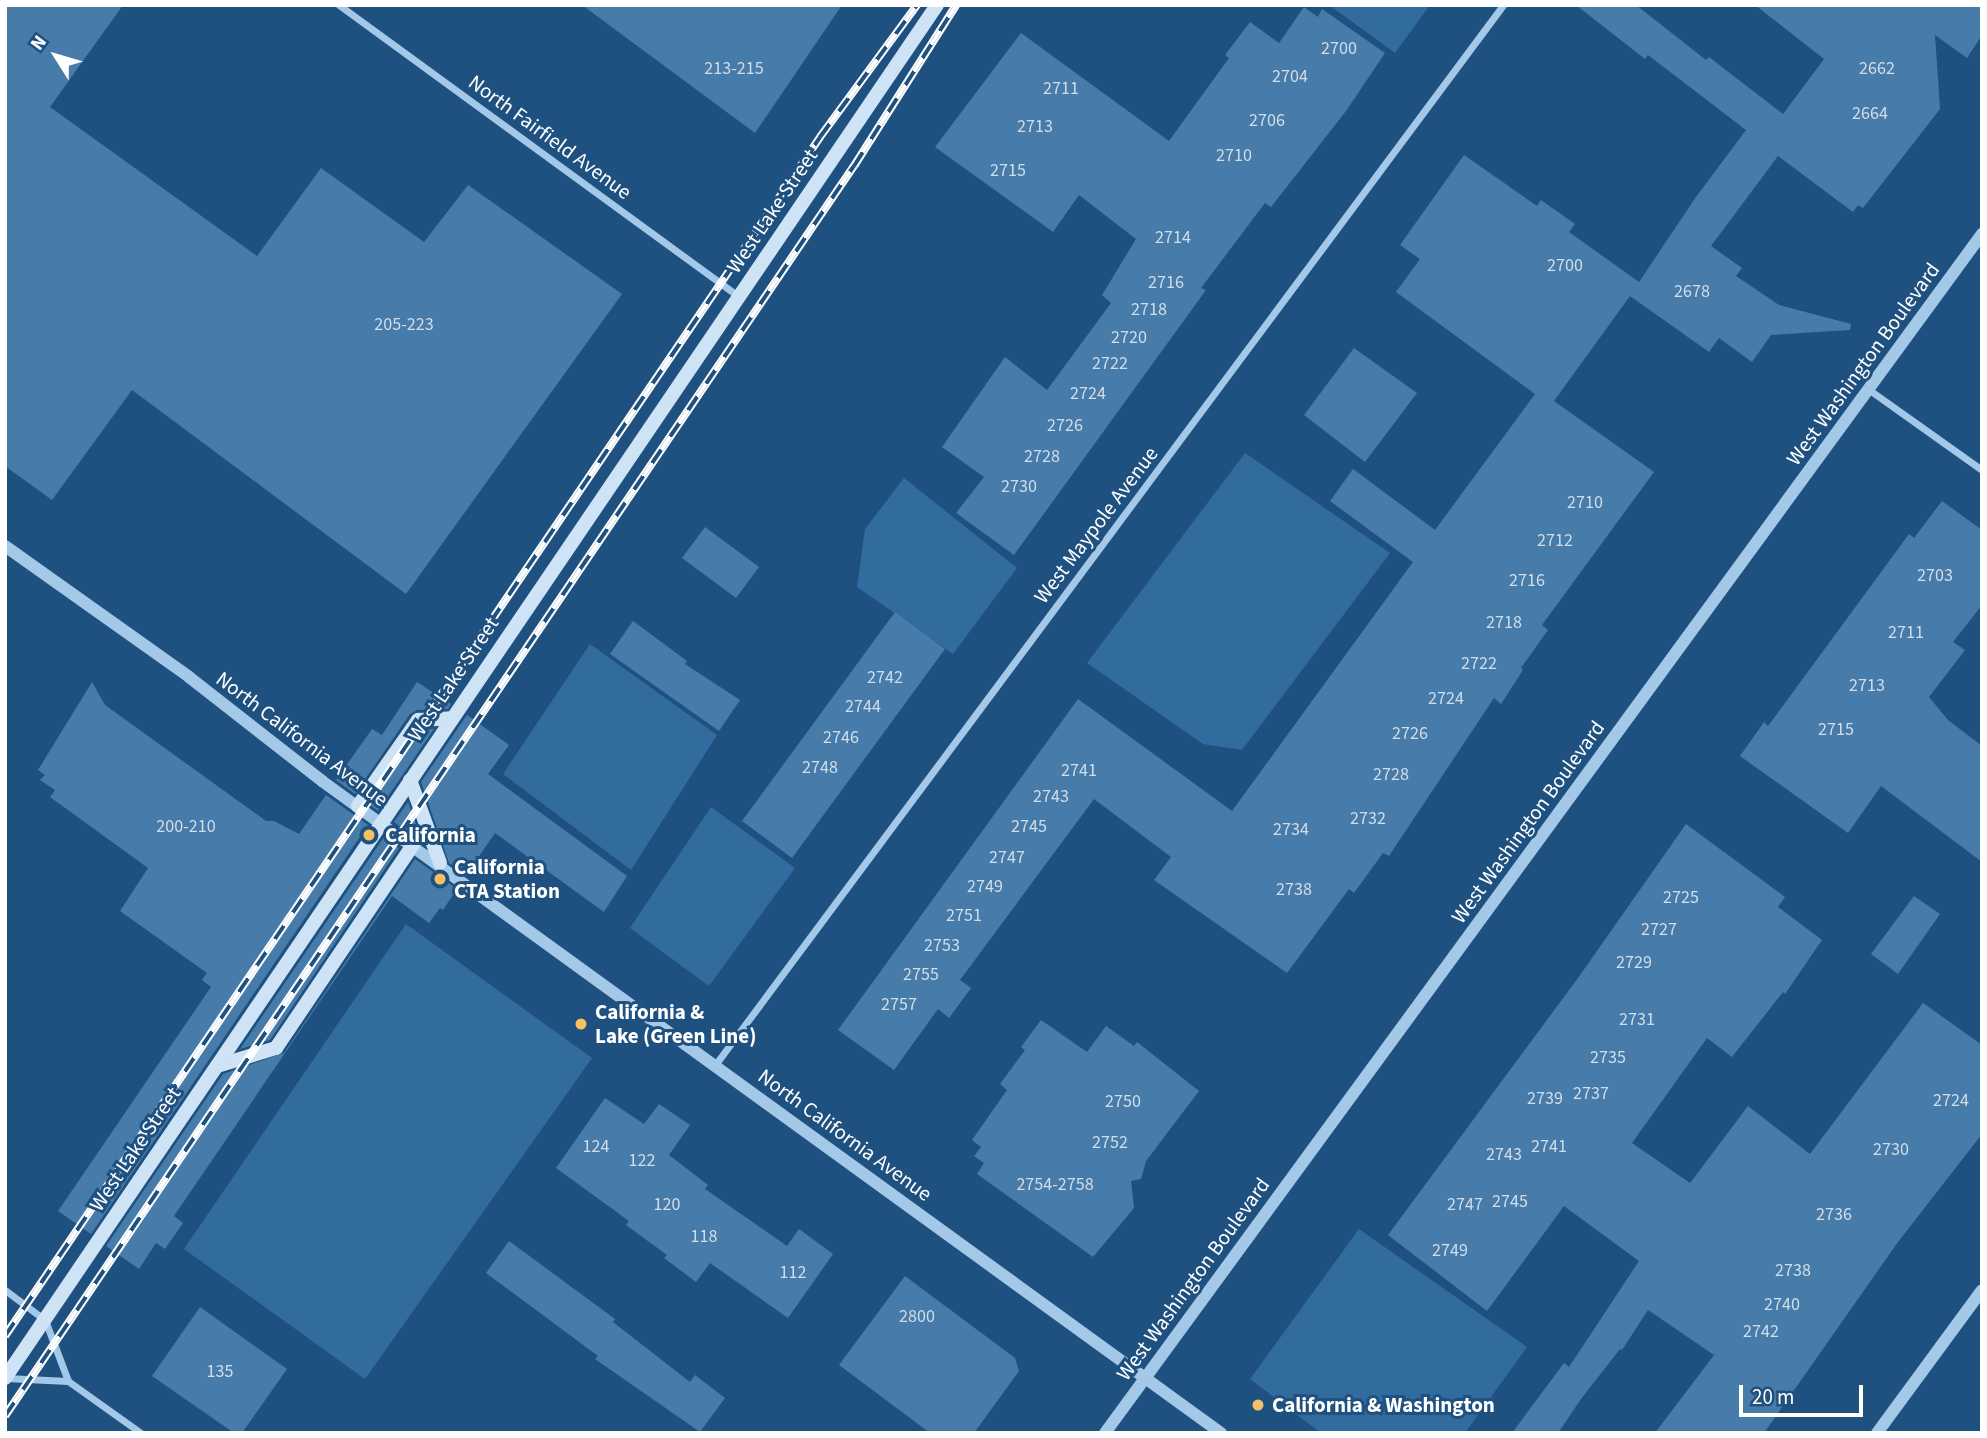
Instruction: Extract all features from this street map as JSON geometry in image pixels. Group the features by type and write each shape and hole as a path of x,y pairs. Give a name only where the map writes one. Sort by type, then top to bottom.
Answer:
{"main road":[{"name":"West Lake Street","path":"5,1378 937,5"},
{"path":"358,806 418,720 452,718"},
{"path":"410,780 440,863"},
{"path":"217,1066 276,1048 413,845"}],"street":[{"name":"North Fairfield Avenue","path":"338,5 739,297"},
{"name":"West Maypole Avenue","path":"715,1065 1503,5"},
{"name":"West Washington Boulevard","path":"1105,1433 1982,234"},
{"path":"1868,389 1982,470"},
{"name":"North California Avenue","path":"5,546 189,677 382,824 440,863 1221,1433"},
{"path":"5,1290 45,1320 68,1381"},
{"path":"1877,1433 1982,1290"},
{"path":"5,1378 68,1381 141,1433"}],"shaded area":[{"path":"1329,5 1430,5 1395,53"},
{"path":"1245,453 1390,553 1242,750 1203,744 1087,663"},
{"path":"904,478 1017,568 953,654 857,587 865,529"},
{"path":"590,644 717,735 631,870 503,774"},
{"path":"711,807 795,868 709,986 630,928"},
{"path":"406,924 592,1058 365,1379 184,1249"},
{"path":"1359,1229 1527,1347 1465,1433 1321,1433 1250,1379"}],"building":[{"path":"5,5 123,5 50,107 257,256 321,168 424,242 468,185 622,294 406,594 132,390 52,500 5,466"},
{"path":"582,5 842,5 755,133"},
{"path":"1576,5 1636,5 1706,60 1709,57 1783,114 1824,59 1755,5 1982,5 1982,35 1967,58 1935,35 1940,109 1863,208 1858,205 1853,212 1778,156 1711,246 1742,268 1736,276 1779,305 1851,324 1850,330 1771,335 1752,362 1719,338 1709,352 1630,296 1554,401 1654,472 1542,625 1548,630 1521,668 1523,670 1501,704 1494,698 1389,856 1383,853 1354,893 1349,889 1287,973 1154,880 1171,857 1094,799 960,980 971,988 949,1018 938,1009 894,1070 838,1030 1078,699 1232,811 1413,562 1330,501 1353,469 1435,530 1535,394 1396,292 1420,259 1400,245 1464,155 1537,206 1541,200 1575,224 1569,232 1639,282 1696,197 1746,130 1648,55 1645,59"},
{"path":"1304,7 1318,17 1322,9 1385,53 1346,111 1300,170 1271,207 1265,203 1201,288 1206,290 1014,555 956,513 984,477 942,447 1005,357 1047,390 1111,303 1102,295 1136,239 1079,195 1053,232 935,147 1021,33 1169,141 1229,58 1225,55 1250,22 1279,43"},
{"path":"1354,348 1417,393 1365,462 1304,415"},
{"path":"1942,501 1982,530 1982,605 1953,642 1965,650 1929,697 1948,720 1982,746 1982,862 1881,786 1848,833 1740,756 1764,722 1768,726 1909,534 1914,538"},
{"path":"705,527 759,567 736,598 682,558"},
{"path":"895,612 945,649 792,858 742,821"},
{"path":"633,621 687,661 685,664 740,700 719,731 610,654"},
{"path":"92,682 105,705 266,821 274,821 299,834 326,795 368,825 91,1234 58,1211 211,987 202,980 207,973 120,911 148,868 50,797 55,790 40,780 45,775 38,770"},
{"path":"417,682 451,704 448,709 417,710 410,714 355,794 336,780 372,729 382,735"},
{"path":"467,715 509,745 488,774 627,876 604,912 495,833 466,875 449,863 421,782"},
{"path":"423,729 434,729 378,811 370,805"},
{"path":"408,802 423,843 394,822"},
{"path":"1686,824 1785,897 1778,907 1822,940 1785,994 1783,992 1732,1057 1707,1038 1632,1143 1690,1183 1748,1106 1810,1154 1923,1003 1982,1045 1982,1134 1898,1242 1764,1433 1655,1433 1714,1355 1648,1310 1622,1350 1620,1349 1581,1399 1558,1433 1512,1433 1564,1363 1569,1367 1639,1261 1564,1206 1487,1311 1388,1235 1578,978"},
{"path":"384,837 399,848 270,1040 240,1049"},
{"path":"415,859 457,889 443,910 440,908 429,923 392,896 174,1216 183,1223 165,1249 156,1243 139,1269 106,1246 223,1074 284,1053"},
{"path":"1914,896 1940,914 1898,974 1871,954"},
{"path":"1041,1020 1087,1052 1106,1026 1134,1046 1137,1042 1199,1091 1146,1161 1141,1179 1131,1181 1134,1208 1093,1257 977,1174 984,1163 974,1156 981,1147 972,1140 1007,1090 1000,1084 1025,1050 1021,1047"},
{"path":"605,1098 644,1124 659,1104 690,1125 669,1155 708,1185 705,1189 787,1246 799,1229 833,1254 788,1318 710,1263 696,1282 664,1258 667,1255 626,1225 629,1221 556,1168"},
{"path":"509,1241 615,1319 613,1322 690,1382 695,1375 725,1398 700,1432 595,1359 598,1356 486,1273"},
{"path":"905,1276 1015,1358 1019,1371 974,1433 930,1433 839,1365"},
{"path":"200,1307 287,1369 242,1433 234,1433 152,1376"}],"railway":[{"path":"5,1336 820,137 917,5"},
{"path":"5,1416 854,166 956,5"}],"place":[{"name":"California","path":"369,835"},
{"name":"California CTA Station","path":"440,879"},
{"name":"California & Lake (Green Line)","path":"581,1024"},
{"name":"California & Washington","path":"1258,1405"}]}
